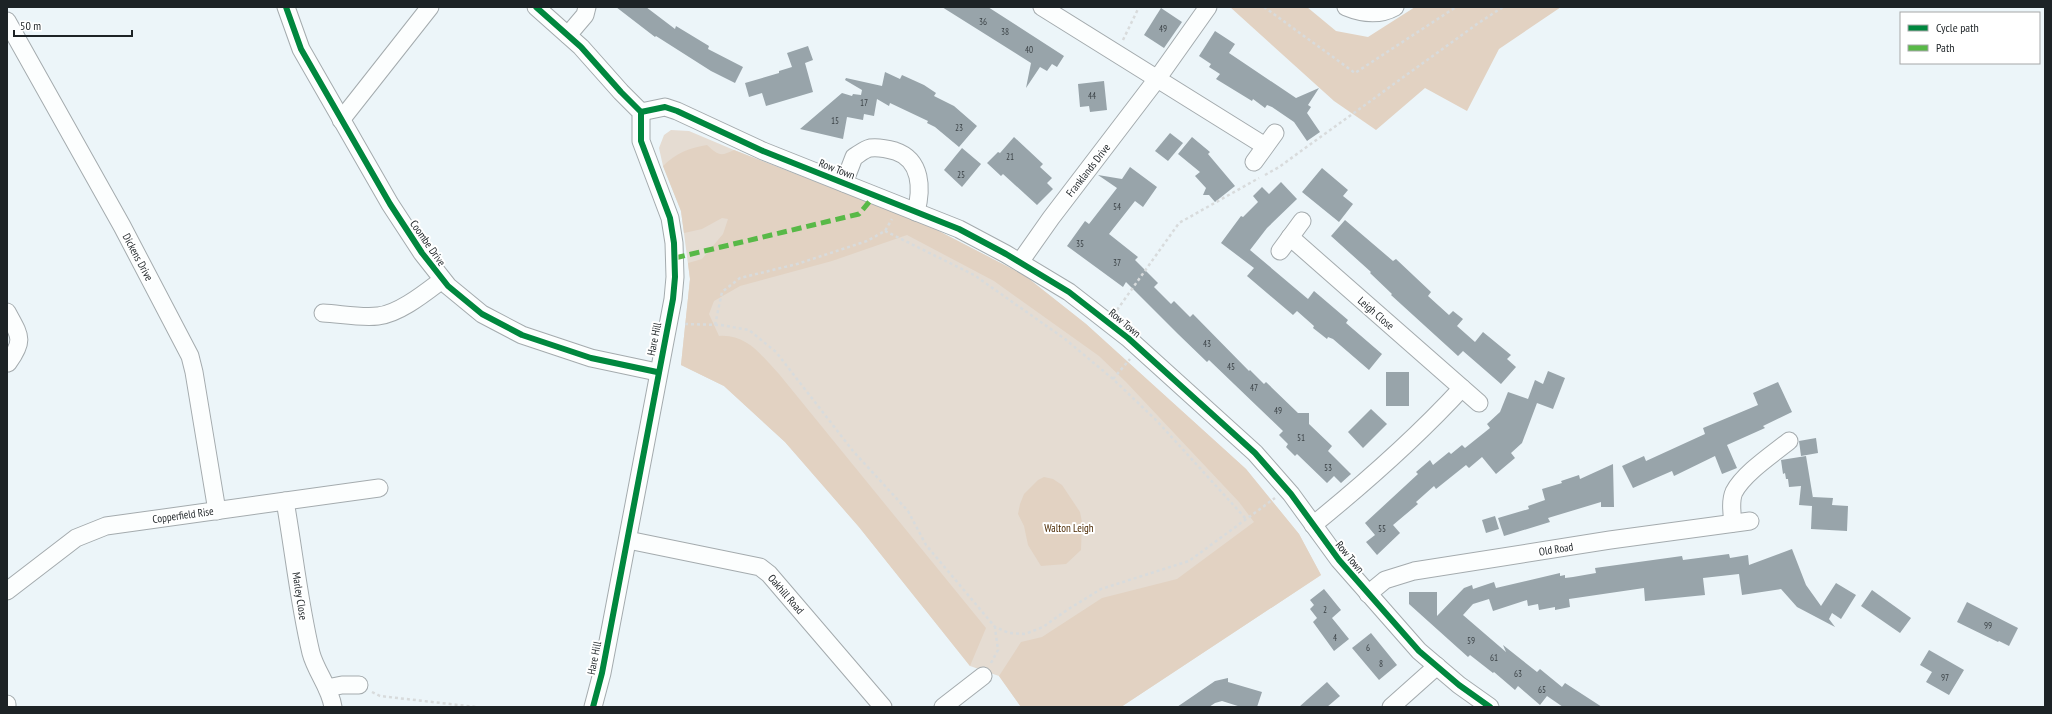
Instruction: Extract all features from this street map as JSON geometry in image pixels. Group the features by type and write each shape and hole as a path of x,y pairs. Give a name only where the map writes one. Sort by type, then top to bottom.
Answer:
{"street":[{"name":"Coombe Drive","path":"286,7 301,49 341,120 394,210 422,254 448,286 482,314 522,335 591,358 658,372"},
{"path":"341,120 430,7"},
{"path":"536,7 581,47 641,112"},
{"path":"568,35 585,15 587,7"},
{"path":"1042,7 1157,79 1270,140 1254,162"},
{"name":"Franklands Drive","path":"1020,262 1050,218 1157,79 1208,7"},
{"path":"1346,7 1362,13 1387,12 1395,7"},
{"name":"Dickens Drive","path":"7,21 122,226 190,356 217,511"},
{"name":"Row Town","path":"641,112 665,107 763,151 959,229 1020,262 1069,292 1109,322 1255,453 1286,488 1339,560 1418,651 1459,686 1490,707"},
{"name":"Hare Hill","path":"593,707 602,674 628,540 668,324 675,277 674,243 670,218 641,141 641,112"},
{"name":"Row Town","path":"844,183 854,157 870,148 888,149 903,154 913,163 919,178 920,194 916,212"},
{"path":"1280,251 1302,221"},
{"name":"Leigh Close","path":"1290,237 1479,403"},
{"name":"Coombe Drive","path":"323,313 378,316 391,313 427,292 442,280"},
{"path":"7,312 18,332 18,348 8,363"},
{"path":"1313,526 1367,481 1424,429 1462,388"},
{"path":"1733,523 1732,505 1734,492 1748,475 1789,440"},
{"name":"Copperfield Rise","path":"7,591 76,538 106,526 378,488"},
{"name":"Marley Close","path":"285,501 306,631 314,664 331,696 333,707"},
{"name":"Old Road","path":"1368,594 1385,580 1414,571 1750,521"},
{"name":"Oakhill Road","path":"628,540 760,567 770,574 883,707"},
{"path":"1391,707 1436,666"},
{"path":"943,707 983,676"},
{"path":"327,688 342,685 359,685"}],"path":[{"path":"1116,53 1139,7"},
{"path":"1264,7 1355,73 1456,7"},
{"path":"1109,322 1178,223 1279,167 1477,24 1503,7"},
{"path":"715,325 722,292 740,278 797,264 867,241 885,230 900,205"},
{"path":"885,230 974,275 1065,339 1114,379 1157,421 1247,520"},
{"path":"668,324 715,325 749,330 776,352 853,451 908,511 926,545 995,627 1009,633 1025,634 1043,627 1101,589 1189,560 1247,520 1286,488"},
{"path":"1114,379 1139,348"},
{"path":"983,676 998,650 995,627"},
{"path":"359,685 380,696 476,707"}],"green space":[{"path":"1230,7 1307,7 1336,31 1368,37 1415,7 1561,7 1499,49 1467,111 1425,88 1376,130 1334,101"},
{"name":"Walton Leigh","path":"671,130 689,131 927,225 1024,275 1086,324 1246,469 1299,534 1321,575 1121,707 1021,707 999,676 970,666 859,527 785,442 724,386 681,365 690,279 681,211 663,166 659,148 664,135"},
{"path":"707,145 719,154 725,154 734,150 927,225 1024,275 1086,324 1246,469 1299,534 1321,575 1121,707 1021,707 999,676 1021,642 1042,637 1102,598 1177,579 1254,522 1239,502 1126,382 1099,356 994,281 907,235 832,261 740,286 714,301 709,314 719,336 738,338 746,342 753,347 779,374 986,628 970,666 859,527 785,442 724,386 681,365 690,279 688,263 702,259 723,234 728,219 722,218 702,229 684,233 681,211 663,166 683,152"},
{"path":"1044,477 1053,479 1062,485 1080,512 1082,522 1081,550 1066,564 1041,566 1028,545 1024,526 1018,514 1024,494 1038,480"}],"building":[{"path":"616,7 646,7 675,29 676,26 709,46 708,49 743,67 735,83 711,71 656,36 655,37"},
{"path":"942,7 988,7 1064,56 1057,67 1052,64 1047,71 1040,67 1026,88 1031,63"},
{"path":"1161,8 1182,22 1164,48 1144,35"},
{"path":"1215,31 1235,44 1229,53 1296,98 1319,88 1308,105 1311,107 1307,113 1320,132 1307,141 1294,122 1272,107 1267,105 1265,108 1253,99 1252,101 1216,79 1220,74 1209,67 1211,64 1199,56"},
{"path":"808,46 813,60 805,63 813,92 766,106 762,93 749,97 745,83 779,73 779,71 792,67 787,53"},
{"path":"885,72 900,79 902,75 924,85 936,93 934,96 954,106 977,126 959,147 935,127 927,123 928,121 890,103 889,106 877,99 874,116 864,114 863,120 847,117 843,139 800,129 842,93 852,96 853,94 861,95 862,90 845,80 846,78 882,86"},
{"path":"1104,81 1107,110 1090,112 1089,106 1080,107 1078,84"},
{"path":"1170,133 1183,143 1168,161 1155,151"},
{"path":"1014,137 1043,164 1040,167 1052,178 1047,183 1053,189 1037,205 1003,174 1001,176 987,163 998,152 1000,153"},
{"path":"1192,137 1210,152 1208,154 1235,186 1215,202 1209,195 1203,195 1206,188 1195,176 1200,172 1178,154"},
{"path":"962,148 981,164 962,187 944,170"},
{"path":"1130,167 1157,187 1143,207 1135,201 1109,234 1138,257 1135,260 1158,283 1154,287 1171,304 1174,301 1190,317 1193,314 1249,371 1250,370 1264,384 1266,382 1298,413 1309,413 1309,424 1332,446 1328,451 1351,474 1341,483 1334,476 1327,483 1297,454 1295,456 1286,447 1288,444 1279,435 1283,431 1209,360 1207,362 1126,282 1123,287 1067,246 1085,221 1089,224 1117,188 1098,175 1122,179"},
{"path":"1322,168 1348,190 1343,196 1353,204 1339,222 1302,192"},
{"path":"1281,182 1297,199 1267,228 1250,250 1308,299 1314,291 1348,320 1346,323 1382,354 1369,370 1333,339 1328,337 1327,339 1313,328 1314,326 1297,311 1293,315 1247,276 1254,268 1221,243 1241,216 1243,217 1258,202 1253,196 1262,187 1269,194"},
{"path":"1345,220 1393,261 1396,259 1431,292 1428,296 1449,315 1453,311 1463,319 1457,326 1475,342 1483,332 1511,355 1507,359 1516,367 1501,384 1463,351 1458,356 1391,295 1392,294 1370,273 1371,272 1331,236"},
{"path":"1548,371 1565,378 1553,409 1537,403 1522,443 1511,453 1515,458 1496,474 1482,457 1469,468 1466,465 1436,489 1434,486 1416,502 1418,504 1393,525 1400,533 1377,555 1366,542 1375,535 1365,523 1418,474 1416,472 1430,460 1433,465 1449,452 1451,454 1462,445 1465,448 1490,428 1487,424 1500,412 1508,392 1528,399 1535,380 1543,384"},
{"path":"1386,372 1409,372 1409,406 1386,406"},
{"path":"1778,382 1792,412 1763,426 1765,428 1727,445 1737,468 1722,474 1715,456 1674,476 1672,471 1633,488 1622,466 1644,456 1646,461 1705,434 1703,428 1758,405 1753,393"},
{"path":"1371,409 1387,424 1363,448 1348,432"},
{"path":"1816,438 1818,453 1801,456 1799,441"},
{"path":"1806,456 1813,498 1833,498 1832,505 1848,506 1847,531 1811,529 1812,506 1799,505 1801,486 1789,487 1788,479 1786,479 1785,473 1783,474 1781,460"},
{"path":"1613,464 1614,507 1601,507 1601,502 1548,518 1550,522 1504,536 1498,518 1529,509 1528,506 1545,500 1542,489 1562,483 1561,481 1579,475 1580,479"},
{"path":"1495,516 1499,529 1486,533 1482,520"},
{"path":"1792,549 1806,585 1821,606 1836,583 1856,595 1841,619 1832,613 1829,619 1835,627 1797,607 1781,589 1742,595 1739,574 1703,578 1705,595 1645,601 1644,588 1569,599 1570,607 1555,610 1555,607 1539,610 1538,604 1528,606 1527,600 1493,611 1489,599 1473,604 1463,615 1506,652 1503,645 1537,672 1540,669 1562,687 1565,683 1602,707 1563,707 1547,696 1540,705 1518,686 1515,690 1494,672 1493,673 1470,655 1468,657 1409,604 1409,592 1437,592 1437,616 1464,588 1472,585 1473,589 1494,582 1496,588 1560,573 1560,576 1565,575 1565,578 1573,577 1596,573 1595,568 1682,556 1683,560 1729,554 1730,558 1748,555 1749,565"},
{"path":"1324,589 1341,610 1332,618 1349,639 1334,651 1313,622 1317,618 1310,609 1314,605 1310,600"},
{"path":"1872,590 1911,618 1900,633 1861,606"},
{"path":"1967,602 2018,628 2009,646 1957,622"},
{"path":"1371,633 1397,665 1379,680 1352,648"},
{"path":"1929,650 1964,670 1949,695 1926,682 1932,672 1920,665"},
{"path":"1228,678 1228,682 1262,692 1257,707 1241,707 1222,701 1209,707 1177,707 1215,681"},
{"path":"1327,682 1340,696 1327,707 1299,707"}],"marked path":[{"path":"675,258 859,214 875,195"}],"cycle path":[{"path":"286,7 301,49 390,204 422,253 448,286 482,314 522,335 591,358 657,372"},
{"path":"536,7 581,47 641,112 641,141 670,218 674,243 675,277 673,299 602,673 593,707"},
{"path":"641,112 665,107 677,111 763,151 959,229 1006,254 1069,292 1128,338 1255,453 1291,494 1339,560 1419,651 1459,685 1490,707"}]}
